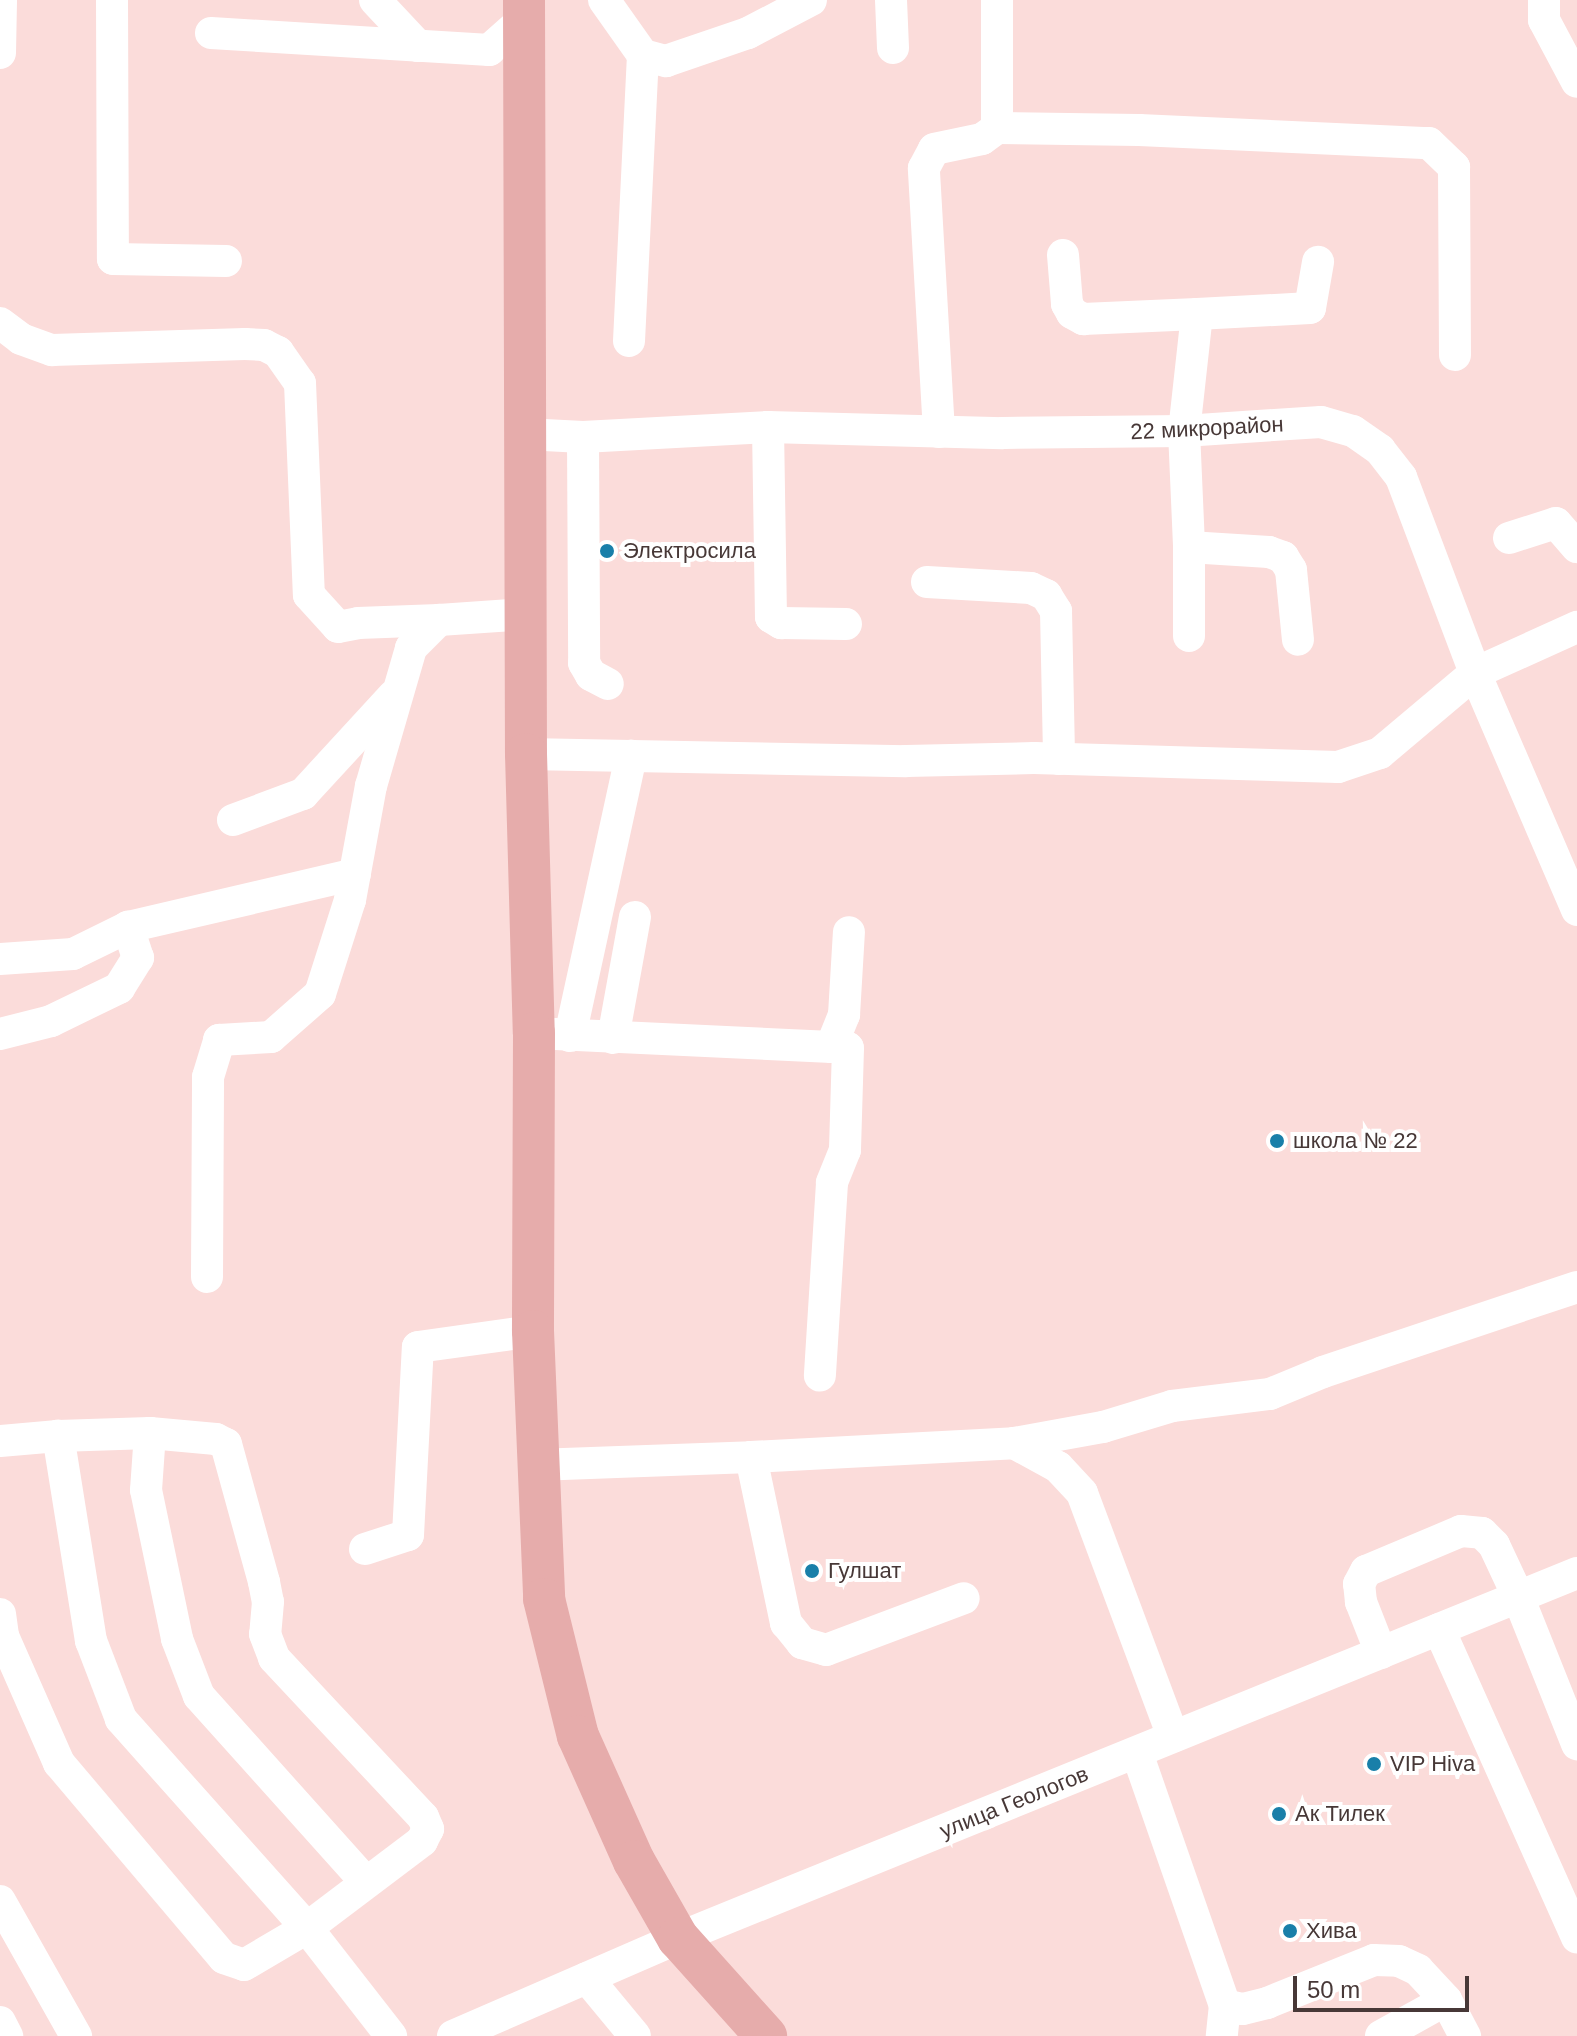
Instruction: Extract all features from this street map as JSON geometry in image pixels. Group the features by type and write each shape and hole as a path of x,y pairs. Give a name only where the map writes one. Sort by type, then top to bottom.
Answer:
{"main road":[{"path":"524,10 526,754 552,1035 533,1331 536,1465 544,1599 578,1736 634,1861 678,1938 766,2036"}],"street":[{"path":"0,53 1,0"},
{"path":"112,0 113,259 226,261"},
{"path":"375,0 418,46"},
{"path":"604,0 643,55 629,341"},
{"path":"643,55 666,61 748,33 811,0"},
{"path":"891,0 893,48"},
{"path":"997,0 997,128"},
{"path":"1544,0 1544,20 1568,46 1577,82"},
{"path":"211,33 489,50 524,10"},
{"path":"939,432 924,168 934,149 982,139 997,128 1139,130 1429,143 1454,167 1455,355"},
{"path":"1063,255 1067,304 1072,313 1083,319 1310,308 1318,262"},
{"path":"1189,636 1184,431 1197,314"},
{"path":"0,323 21,339 52,350 245,344 264,345 278,352 300,383 309,595 338,627 358,623 526,614"},
{"name":"22 микрорайон","path":"525,434 583,437 768,427 939,432 1184,431 1321,422 1353,431 1380,450 1401,477 1475,673 1577,910"},
{"path":"768,427 768,606 771,617 781,623 846,624"},
{"path":"583,437 584,663 591,675 608,684"},
{"path":"1509,538 1556,523 1577,547"},
{"path":"1189,547 1269,552 1283,557 1291,570 1298,640"},
{"path":"927,582 1031,588 1046,595 1056,611 1059,759"},
{"path":"207,1277 208,1077 219,1040 271,1037 320,994 355,874 371,786 411,648 439,620"},
{"path":"526,754 1059,759 1338,767 1380,753 1475,673 1577,627"},
{"path":"233,820 303,794 398,691"},
{"path":"631,756 552,1035 848,1048 849,1097 845,1150 832,1183 820,1376"},
{"path":"0,959 73,954 128,927 355,874"},
{"path":"613,1038 635,917"},
{"path":"0,1034 51,1021 119,988 138,958 128,927"},
{"path":"831,1047 844,1015 849,932"},
{"path":"536,1465 1014,1443 1103,1427 1172,1406 1270,1394 1323,1372 1577,1287"},
{"path":"365,1549 408,1535 418,1347 533,1331"},
{"path":"150,1433 146,1490 177,1639 199,1696 366,1882"},
{"path":"0,1441 150,1433 216,1439 226,1444 268,1602 265,1634 274,1658 423,1817 428,1829 422,1841 307,1928 244,1965 224,1958 59,1763 3,1636 0,1614"},
{"path":"58,1436 91,1641 121,1719 307,1928 391,2036"},
{"path":"1014,1443 1058,1467 1082,1493 1173,1737"},
{"path":"751,1457 786,1623 802,1643 826,1650 964,1598"},
{"path":"1381,1653 1361,1602 1359,1584 1366,1571 1461,1531 1482,1533 1494,1545 1517,1594 1577,1744"},
{"name":"улица Геологов","path":"453,2036 678,1938 1381,1653 1517,1594 1577,1573"},
{"path":"1439,1629 1577,1937"},
{"path":"1137,1753 1224,2021 1243,2009 1267,2003 1374,1960 1399,1961 1418,1970 1446,2000 1465,2036"},
{"path":"0,1901 76,2036"},
{"path":"587,1978 635,2036"},
{"path":"1381,2036 1446,2000"},
{"path":"0,2022 7,2036"}],"place":[{"name":"Электросила","path":"607,551"},
{"name":"школа № 22","path":"1277,1141"},
{"name":"Гулшат","path":"812,1571"},
{"name":"VIP Hiva","path":"1374,1764"},
{"name":"Ак Тилек","path":"1279,1814"},
{"name":"Хива","path":"1290,1931"}]}
